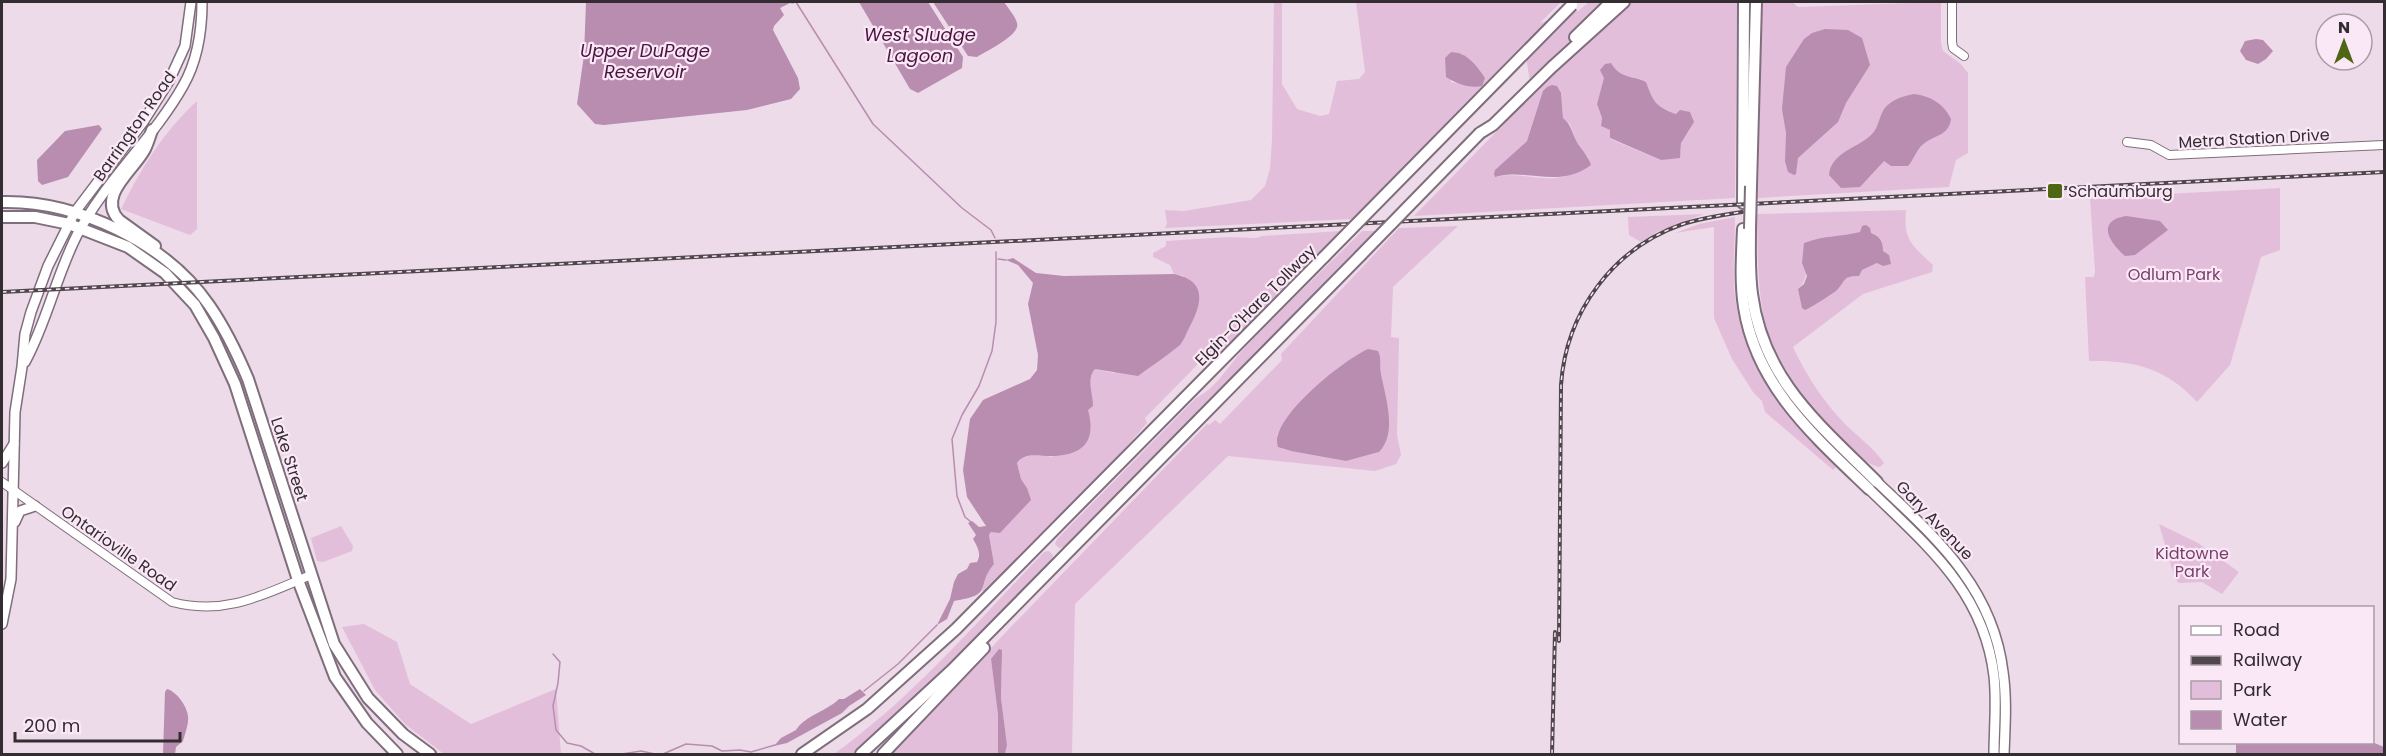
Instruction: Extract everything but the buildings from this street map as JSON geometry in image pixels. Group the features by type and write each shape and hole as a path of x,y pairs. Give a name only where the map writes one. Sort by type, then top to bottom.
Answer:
{"highway":[{"path":"861,754 952,670 1091,528 1105,517 1611,2"},
{"path":"1480,133 1493,125 1552,67 1624,2"},
{"path":"1744,2 1747,186 1747,229 1742,278 1744,309 1764,370 1780,396 1801,422 1873,485"},
{"path":"1747,186 1756,2"},
{"name":"Elgin-O'Hare Tollway","path":"802,754 867,709 957,629 1573,3"},
{"path":"152,130 144,150 117,187 112,200 112,210 119,220 155,245 176,268"},
{"name":"Lake Street","path":"2,202 40,204 75,212 121,231 176,268 208,304 239,357 334,644 368,698 386,717 430,754"},
{"name":"Lake Street","path":"2,217 35,217 69,224 128,247 165,273 195,305 214,338 235,384 298,580 335,677 367,723 397,754"},
{"path":"883,754 1095,531 1105,517"}],"main road":[{"name":"Barrington Road","path":"2,624 11,579 15,412 25,334 31,312 48,266 75,212 143,122 169,81 185,46 191,2"},
{"name":"Barrington Road","path":"22,367 39,336 57,281 88,216 184,85 200,37 202,2"},
{"path":"2,463 14,444"},
{"name":"Gary Avenue","path":"1873,485 1944,562 1972,604 1986,639 1994,674 1994,754"},
{"name":"Gary Avenue","path":"1873,485 1950,555 1968,578 1983,603 1997,640 2003,671 2004,754"},
{"path":"12,527 20,511 35,506"}],"street":[{"path":"1953,2 1953,48 1964,56"},
{"name":"Metra Station Drive","path":"2127,142 2151,145 2169,155 2385,145"},
{"name":"Ontarioville Road","path":"2,482 172,602 193,608 232,605 310,575"}],"green space":[{"path":"1274,2 1282,2 1282,84 1297,109 1320,116 1329,114 1337,81 1359,79 1365,72 1356,2 1561,2 1540,23 1578,11 1589,2 1737,2 1735,198 1414,216 1532,95 1524,44 1353,219 1165,228 1167,223 1165,210 1184,211 1251,200 1265,186 1270,169","holes":["1450,52 1462,54 1475,64 1485,78 1471,86 1451,82","1610,63 1618,72 1646,82 1650,95 1659,108 1676,114 1690,130 1682,139 1681,151 1661,160 1610,139 1610,130 1601,126 1602,118 1597,104","1561,93 1563,118 1570,124 1577,143 1589,158 1573,172 1562,177 1512,175 1496,177 1496,170 1527,141 1537,114"]},
{"path":"1762,2 1792,2 1798,7 1941,2 1943,51 1961,64 1968,73 1968,153 1956,160 1949,187 1758,198"},
{"path":"197,101 197,229 190,235 121,209 154,152 174,125"},
{"name":"Odlum Park","path":"2280,188 2280,250 2261,257 2230,365 2197,402 2173,381 2148,368 2120,362 2089,361 2085,277 2094,277 2095,271 2090,198"},
{"path":"1906,210 1906,228 1910,241 1933,265 1932,272 1863,294 1793,347 1822,397 1845,424 1875,452 1884,463 1880,467 1863,459 1846,443 1808,402 1782,367 1767,331 1763,312 1758,273 1757,214","holes":["1862,226 1871,233 1883,251 1877,263 1862,270 1859,276 1847,278 1831,295 1811,305 1798,289 1806,273 1804,243 1861,232"]},
{"path":"1704,214 1657,232 1641,242 1629,235 1628,217"},
{"path":"1735,217 1735,296 1748,348 1770,390 1800,428 1836,467 1833,470 1765,412 1762,401 1753,392 1732,359 1714,318 1714,227 1675,233 1699,224"},
{"path":"1458,226 1393,287 1391,337 1399,338 1397,435 1401,455 1396,464 1375,471 1228,456 1075,604 1072,754 1005,754 1007,745 1001,698 1002,660 991,659 998,715 998,754 892,754 1207,424 1215,420 1220,424 1282,360 1281,354 1399,228","holes":["1362,352 1380,371 1388,410 1379,452 1346,461 1283,449 1277,435 1305,399 1337,370"]},
{"path":"1341,231 1233,341 1206,365 1201,361 1145,418 1147,423 1100,477 986,591 982,591 985,575 994,564 989,535 1027,488 1021,479 1017,463 1024,457 1033,455 1052,457 1087,413 1091,401 1092,373 1095,369 1114,373 1184,276 1174,274 1170,265 1153,257 1153,253 1166,246 1166,241 1229,237 1256,238"},
{"path":"1362,231 1375,231 1065,547 1059,548 1055,544 1057,539 1196,398 1215,384 1255,336"},
{"name":"Kidtowne Park","path":"2159,524 2198,543 2239,572 2222,594 2202,582 2179,583 2175,579"},
{"path":"341,526 353,546 352,551 323,562 317,561 311,538"},
{"path":"1049,551 1053,555 1052,560 913,701 852,754 834,754 863,732 917,684 1044,552"},
{"path":"364,624 397,642 410,684 471,724 556,689 561,754 444,754 405,724 375,690 342,627"}],"water":[{"name":"Upper DuPage Reservoir","path":"586,2 792,2 794,4 790,3 780,8 784,15 773,30 798,78 800,89 791,99 747,110 604,125 595,124 577,104 584,55"},
{"name":"West Sludge Lagoon","path":"859,2 928,2 963,57 962,68 918,93 910,89"},
{"path":"933,2 1004,2 1015,18 1017,28 1014,33 995,47 977,57 968,56"},
{"path":"1825,29 1848,30 1862,38 1870,65 1846,103 1838,122 1798,158 1794,175 1788,172 1785,161 1786,133 1782,109 1786,67 1804,39 1812,33"},
{"path":"2263,40 2273,51 2258,64 2246,60 2240,51 2245,41"},
{"path":"1451,52 1462,54 1475,64 1485,78 1482,86 1463,85 1446,77 1445,58"},
{"path":"1611,63 1618,72 1646,82 1653,99 1664,109 1676,114 1680,110 1690,112 1694,122 1681,143 1680,158 1661,160 1610,138 1610,130 1601,126 1602,118 1597,104 1604,78 1600,70 1605,64"},
{"path":"1552,85 1557,86 1561,93 1563,118 1591,165 1567,176 1508,175 1495,177 1495,170 1527,141 1543,91"},
{"path":"1914,94 1931,99 1945,109 1951,119 1948,128 1942,134 1923,144 1908,166 1891,166 1884,161 1860,187 1841,188 1829,175 1835,161 1871,135 1885,107 1898,99"},
{"path":"99,125 102,129 68,177 42,185 38,181 37,160 65,131"},
{"path":"2126,216 2160,221 2168,230 2135,255 2125,256 2114,245 2108,233 2108,227 2116,219"},
{"path":"1866,225 1870,228 1871,233 1880,240 1883,251 1889,255 1891,264 1883,266 1877,263 1862,270 1859,276 1847,278 1837,290 1821,301 1805,310 1802,308 1798,289 1804,284 1807,276 1802,263 1804,243 1860,232 1862,226"},
{"path":"1013,258 1036,273 1064,276 1174,274 1193,282 1197,288 1199,302 1180,345 1138,376 1095,369 1090,382 1093,406 1088,410 1090,430 1086,444 1073,453 1029,456 1017,463 1021,479 1031,500 1000,533 991,532 989,535 994,564 988,572 980,593 954,601 947,619 937,625 950,599 958,574 967,569 970,563 977,562 979,556 973,539 976,535 968,523 972,521 979,527 986,526 967,497 963,470 970,419 983,400 1030,379 1037,370 1038,355 1028,304 1033,283 1018,265 1006,260"},
{"path":"1368,349 1378,351 1379,354 1380,371 1389,414 1388,435 1379,452 1346,461 1278,447 1278,435 1296,406 1327,377"},
{"path":"999,649 1002,650 1001,698 1007,745 1005,754 998,754 998,715 991,659"},
{"path":"167,689 180,700 188,716 183,741 176,747 175,754 163,754 165,692"},
{"path":"860,689 866,695 842,713 787,743 774,746 781,738 796,730 811,717"},
{"path":"2374,743 2384,747 2384,754 2236,754 2236,744"}],"waterway":[{"path":"796,2 873,124 962,208 991,230 995,238"},
{"path":"971,522 965,517 957,496 952,439 962,415 979,386 992,351 996,322 996,252"},
{"path":"998,259 1006,260"},
{"path":"864,691 898,664 937,625"},
{"path":"553,654 560,662 553,706 556,730 567,743 581,746 595,754"},
{"path":"663,754 686,744 712,746 722,751 751,752 775,745"},
{"path":"622,754 641,751 655,754"},
{"path":"656,754 661,754"}],"railway":[{"path":"2,292 2384,172"},
{"path":"1559,641 1561,385 1572,332 1583,308 1598,286 1615,266 1635,249 1683,224 1742,212"},
{"path":"1552,754 1555,632"}],"place":[{"name":"Schaumburg","path":"2055,191"}]}
